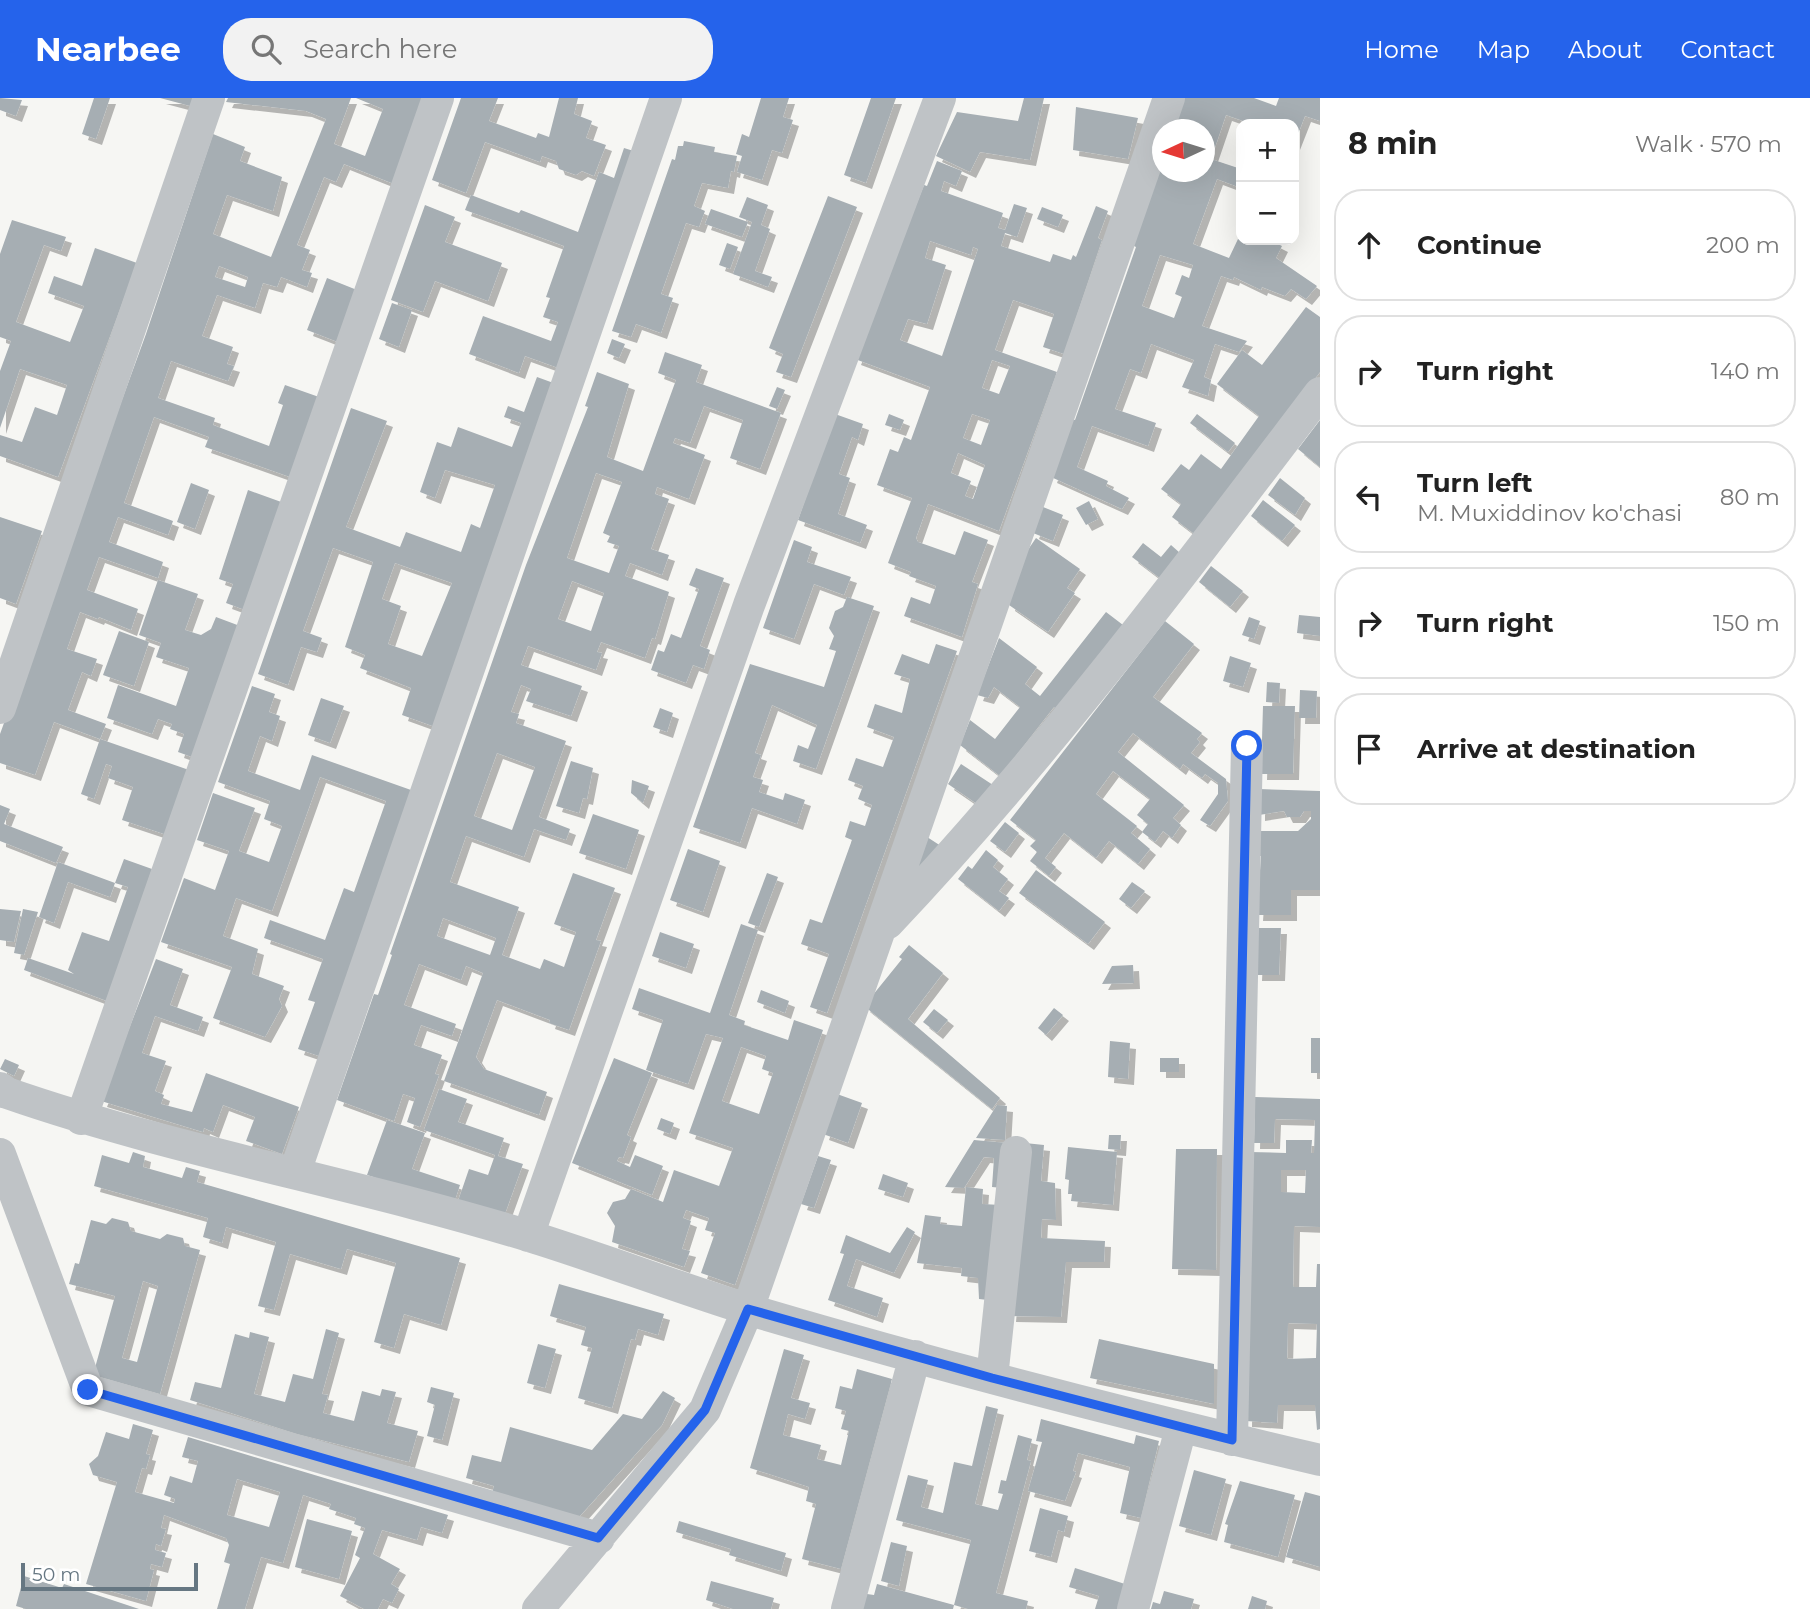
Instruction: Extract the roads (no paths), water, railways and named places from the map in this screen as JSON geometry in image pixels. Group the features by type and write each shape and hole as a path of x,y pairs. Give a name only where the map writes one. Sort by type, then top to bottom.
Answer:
{"street":[{"path":"0,708 209,98"},
{"path":"81,1119 438,98"},
{"path":"295,1172 666,98"},
{"path":"528,1236 749,605 940,98"},
{"path":"538,1609 705,1410 748,1309 1169,98"},
{"path":"879,932 977,828 1171,591 1320,393"},
{"path":"1232,1440 1247,746"},
{"path":"0,1088 7,1093 81,1119 295,1172 528,1236 748,1309 992,1378 1181,1428 1320,1460"},
{"path":"992,1378 1016,1152"},
{"path":"0,1154 88,1390 598,1538"},
{"path":"847,1609 915,1356"},
{"path":"1133,1609 1181,1428"}]}
